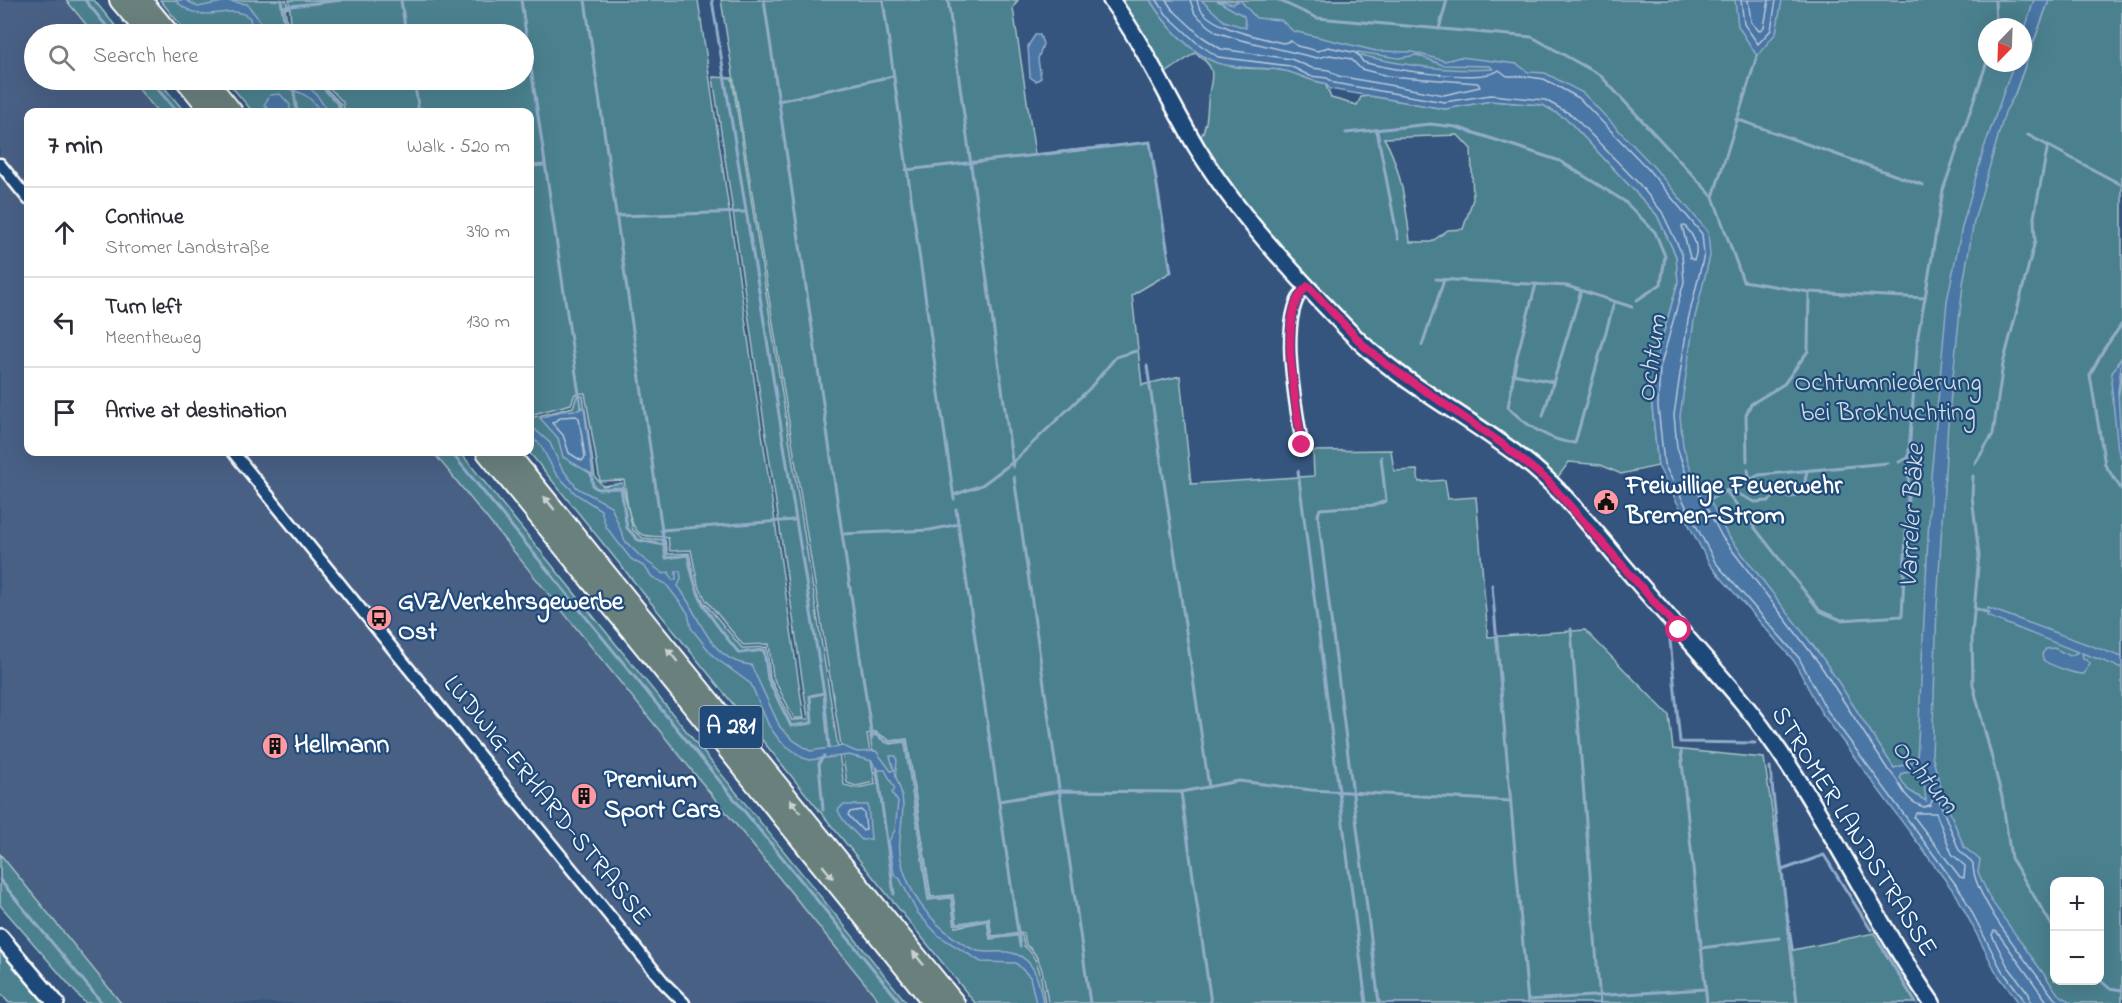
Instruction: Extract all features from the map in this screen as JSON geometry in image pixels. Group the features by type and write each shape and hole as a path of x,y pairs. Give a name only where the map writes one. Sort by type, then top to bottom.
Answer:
{"highway":[{"path":"120,0 140,24"},
{"path":"141,0 161,24"},
{"path":"194,90 209,108"},
{"path":"214,90 229,108"},
{"name":"A 281","path":"490,456 934,1003"},
{"name":"A 281","path":"510,456 954,1003"}],"main road":[{"name":"STROMER LANDSTRASSE","path":"1111,0 1141,44 1197,148 1230,197 1308,286 1352,334 1386,364 1517,455 1561,493 1766,732 1792,771 1897,950 1932,1003"},
{"path":"0,937 56,1003"}],"street":[{"path":"0,164 24,194"},
{"path":"1302,445 1290,324 1299,294 1308,286"},
{"name":"LUDWIG-ERHARD-STRASSE","path":"236,456 665,984 678,1003"},
{"name":"LUDWIG-ERHARD-STRASSE","path":"665,984 684,1003"}],"shaded area":[{"path":"0,0 66,0 86,24 24,24 24,90 139,90 155,108 24,108 24,456 437,456 882,1003 121,1003 0,854"}],"green space":[{"path":"66,0 94,0 114,24 86,24"},
{"path":"160,0 286,0 288,8 285,9 287,24 180,24"},
{"path":"289,0 698,0 804,718 794,718 773,677 769,644 743,645 706,600 698,585 691,550 670,551 668,538 646,536 638,532 631,519 624,480 600,481 585,393 575,394 571,404 534,414 534,108 344,108 343,102 332,90 534,90 534,24 291,24"},
{"path":"721,0 1018,0 1013,8 1035,154 1150,142 1171,272 1132,295 1142,385 1180,376 1191,484 1314,476 1313,451 1391,450 1394,471 1417,470 1419,482 1445,480 1448,499 1476,497 1488,637 1585,630 1669,715 1673,749 1764,758 1793,950 1874,933 1916,1003 1048,1003 1040,963 1026,945 1024,933 992,936 989,918 957,924 953,895 931,897 907,739 890,741 876,732 867,734 875,782 856,786 847,783"},
{"path":"1116,0 1150,0 1178,35 1215,60 1244,68 1286,71 1325,83 1331,98 1357,105 1361,97 1370,96 1445,109 1491,101 1543,105 1567,119 1657,215 1676,256 1678,282 1654,367 1652,406 1658,466 1621,474 1601,465 1569,462 1558,477 1502,433 1371,346 1234,192 1200,139 1206,121 1212,80 1208,64 1195,53 1163,75 1147,40","holes":["1458,135 1471,149 1473,199 1463,229 1448,230 1431,242 1410,242 1399,175 1384,138"]},
{"name":"Ochtumniederung bei Brokhuchting","path":"1162,0 2046,0 2032,36 2032,18 1978,18 1978,72 2019,72 2008,105 2014,96 2023,72 2032,72 2032,47 2049,0 2122,0 2122,357 2117,364 2118,398 2122,370 2122,1003 2026,1003 1962,890 1665,453 1685,282 1660,203 1555,103 1374,82"},
{"path":"713,77 732,78 844,785 856,788 878,784 870,736 875,735 890,744 905,742 928,900 951,898 955,927 987,921 990,939 1022,935 1024,946 1030,951 1037,965 1042,980 1045,1003 975,1003 532,456 534,417 573,407 577,396 583,396 595,477 603,486 622,483 633,530 643,538 665,540 668,554 689,553 696,586 704,602 742,648 767,647 770,678 792,720 808,719"},
{"path":"139,90 166,90 182,108 155,108"},
{"path":"234,90 328,90 341,104 341,108 250,108"},
{"path":"436,456 463,456 907,1003 881,1003"},
{"path":"0,854 121,1003 85,1003 0,905"},
{"path":"0,946 49,1003 9,1003 0,993"}],"water":[{"path":"175,0 186,0 198,7 227,1 247,4 261,24 251,24 250,18 242,13 206,14 186,9"},
{"name":"Ochtum","path":"1150,0 1201,0 1224,21 1246,28 1244,16 1216,0 1233,4 1240,0 1256,18 1281,20 1293,31 1376,51 1412,52 1445,61 1460,57 1517,64 1528,72 1545,73 1583,93 1652,165 1708,232 1710,256 1694,321 1680,416 1683,446 1692,473 1709,499 1727,534 1824,660 1894,768 1917,761 1931,477 1947,301 1962,227 1984,148 2011,72 2023,72 2005,112 1974,221 1963,284 1948,422 1937,606 1932,756 1943,795 1964,847 1980,860 1978,872 1990,899 2050,985 2058,994 2072,1003 2019,1003 1996,972 1957,896 1821,712 1794,661 1710,565 1658,466 1652,406 1654,367 1678,282 1676,256 1657,215 1567,119 1543,105 1491,101 1445,109 1330,89 1325,83 1285,71 1217,63 1197,52 1170,27","holes":["1358,52 1399,58 1417,55 1443,65 1490,66 1493,69 1424,67 1356,54","1918,771 1924,783 1926,801 1908,790 1900,778 1903,773"]},
{"path":"1735,0 1782,0 1776,33 1757,56 1738,26"},
{"path":"2034,0 2049,0 2032,47 2032,18 2028,18"},
{"path":"1035,35 1040,35 1043,44 1038,59 1041,78 1036,81 1030,77 1028,46"},
{"path":"293,90 312,90 325,108 318,108 304,95"},
{"path":"280,94 290,105 290,108 267,108 264,105 270,95"},
{"path":"2122,357 2118,392 2122,460 2118,450 2111,382 2112,373"},
{"path":"580,407 584,408 593,475 563,457 558,438 540,418 561,411 579,410"},
{"path":"534,429 550,443 561,467 577,488 611,506 625,541 641,557 664,574 669,572 672,580 676,580 676,571 680,571 681,579 678,586 707,635 725,655 737,662 751,665 780,727 793,740 810,751 843,746 857,752 876,751 891,771 894,770 890,756 896,756 896,774 903,801 901,859 916,898 938,925 969,947 982,952 1007,952 1023,958 1034,970 1043,1003 1036,1003 1030,977 1016,963 981,962 939,936 917,912 900,879 894,874 889,841 895,830 898,802 892,793 895,789 885,770 876,770 872,761 849,755 810,760 803,758 780,741 769,726 751,684 714,657 691,628 688,613 666,584 652,577 645,567 631,559 606,527 601,510 576,494 556,474 540,444 534,440"},
{"path":"1988,608 2122,657 2122,668 2082,653 2083,658 2090,663 2084,674 2051,664 2043,660 2042,654 2046,649 2054,648 2070,656 2078,652 1987,616"},
{"path":"843,805 868,805 871,839 862,840 845,822 838,810"}],"waterway":[{"path":"85,0 105,24"},
{"path":"281,0 285,24"},
{"path":"282,7 342,0"},
{"path":"401,0 405,24"},
{"path":"521,0 525,24"},
{"path":"585,0 666,558 688,555 700,598 739,653 764,650 768,679 791,726 812,723 810,696 824,693"},
{"path":"712,0 824,693 829,748"},
{"path":"764,0 872,738"},
{"path":"883,0 954,499"},
{"path":"948,0 1013,467"},
{"path":"1278,0 1317,18 1532,37 1600,75 1713,197"},
{"path":"1439,29 1447,0"},
{"path":"1995,0 1996,18"},
{"name":"Varreler Bäke","path":"1757,56 1713,197 1743,281 1809,292 1925,298 1918,335 1908,464"},
{"path":"1925,298 1943,190 1984,72"},
{"path":"778,101 893,76"},
{"path":"534,88 581,408"},
{"path":"158,90 174,108"},
{"path":"294,90 296,108"},
{"path":"325,90 339,105 339,108"},
{"path":"416,90 418,108"},
{"path":"1736,119 1923,185"},
{"path":"1346,133 1430,124 1456,127 1560,161 1624,201 1655,232 1665,256 1661,284 1637,300"},
{"path":"1377,131 1398,239"},
{"path":"2028,135 2122,185"},
{"path":"906,170 1150,142 1171,272"},
{"path":"1975,464 1993,434 2003,364 2035,241 2034,217 2048,145"},
{"path":"534,166 545,165"},
{"path":"616,216 746,212"},
{"name":"Ochtum","path":"1436,279 1567,286 1632,307"},
{"path":"1422,345 1444,280"},
{"path":"1536,284 1517,356 1508,407 1538,431 1566,442 1575,443 1614,303"},
{"path":"1543,416 1581,291"},
{"path":"1747,461 1746,415 1751,404 1784,384 1808,351 1809,292"},
{"path":"2122,324 2104,349 2090,375 2105,465 2122,490"},
{"path":"954,495 982,485 1013,462 1089,389 1116,357 1136,351"},
{"path":"1147,366 1209,787"},
{"path":"1513,374 1553,382"},
{"path":"454,456 901,1003"},
{"path":"1379,1003 1318,515 1320,509 1375,505 1386,501 1381,457"},
{"name":"Varreler Bäke","path":"1899,462 1908,458"},
{"name":"Varreler Bäke","path":"1726,491 1759,475 1887,463"},
{"path":"1748,470 1750,480"},
{"path":"1298,471 1366,1003"},
{"path":"1730,490 1755,502 1768,501 1777,495 1791,497 1803,492 1807,471"},
{"path":"591,474 593,486 598,489 621,488 627,528 638,540 664,545"},
{"name":"Varreler Bäke","path":"1708,500 1726,491 1820,611 1841,620 1902,616 1909,476"},
{"path":"1973,476 1972,496 1979,555 1972,635 1973,685 2002,797 2011,858 2050,922"},
{"path":"1014,477 1090,1003"},
{"path":"956,509 1020,946"},
{"path":"661,530 794,520"},
{"path":"842,534 930,530 959,524"},
{"path":"1492,585 1528,1003"},
{"path":"1974,608 1989,613"},
{"path":"1571,629 1600,1003"},
{"path":"1670,640 1680,742 1755,743"},
{"path":"872,731 886,742 905,740 929,899 952,897 956,924 988,920 991,938 1019,935"},
{"path":"1681,752 1707,1003"},
{"path":"823,810 819,763 824,756"},
{"path":"1770,767 1797,1003"},
{"path":"877,768 894,894"},
{"path":"999,801 1060,791 1181,792 1239,781 1311,790 1511,801"},
{"path":"1181,792 1211,1003"},
{"path":"1782,870 1824,855 1871,930"},
{"path":"0,880 102,1003"},
{"path":"1701,948 1779,938"},
{"path":"1878,941 1916,1003"},
{"path":"2104,984 2109,988 2122,990"},
{"path":"1528,1000 1705,989"}],"place":[{"name":"Freiwillige Feuerwehr Bremen-Strom","path":"1606,502"},
{"name":"GVZ/Verkehrsgewerbe Ost","path":"379,618"},
{"name":"Hellmann","path":"275,746"},
{"name":"Premium Sport Cars","path":"584,796"}],"route":[{"path":"1302,445 1290,324 1299,294 1308,286 1365,347 1406,380 1501,443 1547,480 1561,493 1679,630"}]}
